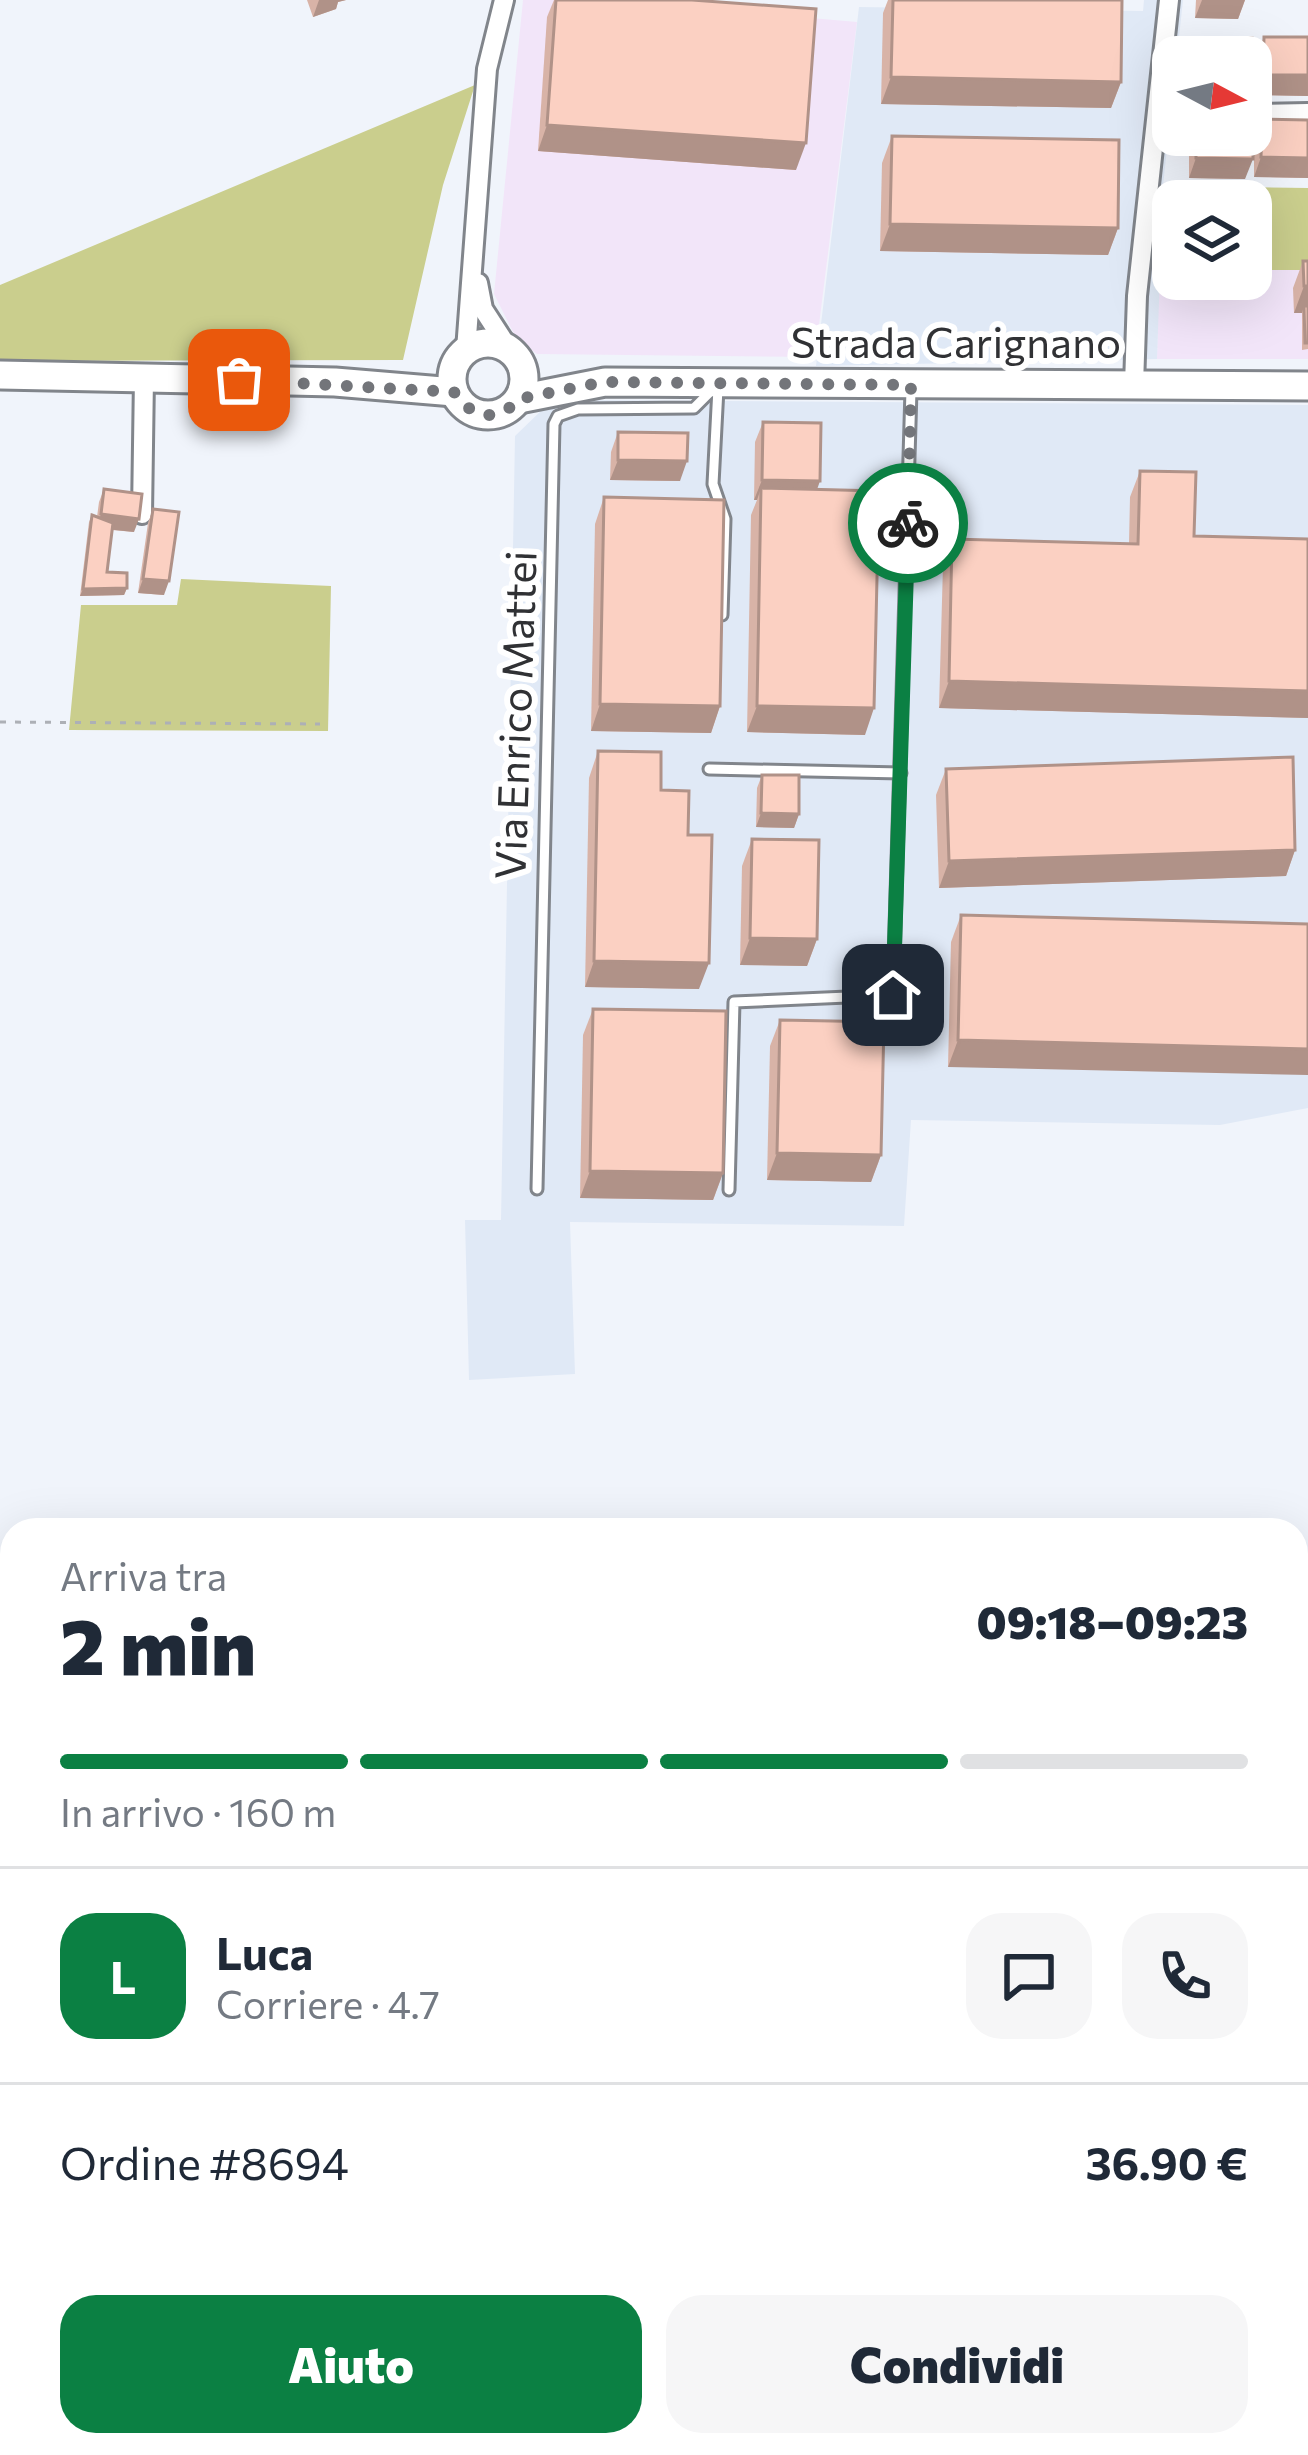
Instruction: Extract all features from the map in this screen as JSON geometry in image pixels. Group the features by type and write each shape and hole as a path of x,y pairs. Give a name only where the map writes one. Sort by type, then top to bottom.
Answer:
{"street":[{"path":"476,273 484,309 514,354 525,383 510,410 482,416 464,407 454,392 476,273 488,69 505,0"},
{"path":"1168,36 1169,0"},
{"path":"1272,114 1308,113"},
{"path":"1134,385 1136,296 1159,156"},
{"path":"334,382 402,375 497,344 514,354"},
{"name":"Strada Carignano","path":"514,354 537,369 604,382 1308,386"},
{"path":"0,375 334,382 454,392"},
{"path":"142,514 144,377"},
{"name":"Strada Carignano","path":"519,399 604,382"}],"lane":[{"path":"718,385 713,484 725,519 722,621"},
{"name":"Via Enrico Mattei","path":"537,1189 554,424 558,416 578,409 694,408 718,385"},
{"path":"729,1190 734,1002 893,995 911,385"},
{"path":"709,769 901,773"}],"path":[{"path":"0,722 320,724"}],"shaded area":[{"path":"523,0 600,0 857,22 815,357 537,354 516,338 494,294"},
{"path":"1144,0 1183,0 1179,36 1152,36 1152,156 1166,156 1164,180 1152,180 1152,300 1159,300 1157,359 816,366 859,7 1143,11"},
{"path":"1272,270 1308,270 1308,359 1157,359 1158,300 1272,300"},
{"path":"566,400 1308,405 1308,1108 1220,1125 911,1120 904,1226 570,1222 575,1374 469,1380 465,1220 501,1220 515,436 544,408"}],"green space":[{"path":"475,85 443,185 403,360 0,361 0,285"},
{"path":"1272,188 1308,188 1308,270 1272,270"},
{"path":"181,579 331,586 328,731 69,730 81,605 177,605"}],"building":[{"path":"556,0 692,0 816,9 806,143 547,125"},
{"path":"893,0 1122,0 1121,82 891,77"},
{"path":"1272,37 1308,37 1308,75 1272,75"},
{"path":"1272,119 1308,120 1308,158 1261,157 1272,156"},
{"path":"892,136 1119,140 1118,228 890,224"},
{"path":"1196,156 1253,156 1253,159"},
{"path":"1303,261 1308,261 1308,286 1304,286"},
{"path":"1304,306 1308,306 1308,343 1305,343"},
{"path":"763,422 821,423 820,481 762,480"},
{"path":"618,432 688,433 687,461 618,460"},
{"path":"1140,471 1196,472 1194,536 1308,539 1308,691 949,681 952,539 1138,544"},
{"path":"761,488 879,491 874,708 757,706"},
{"path":"104,489 142,494 139,519 101,514"},
{"path":"604,497 724,500 720,706 600,704"},
{"path":"153,509 179,512 169,581 143,579"},
{"path":"92,515 113,523 107,572 127,573 127,588 83,589"},
{"path":"598,751 661,752 661,790 689,791 688,835 712,835 709,963 594,961"},
{"path":"1293,757 1295,850 949,861 946,769"},
{"path":"762,775 799,775 799,814 761,813"},
{"path":"752,839 819,840 817,939 750,938"},
{"path":"961,915 1308,924 1308,1049 958,1040"},
{"path":"593,1009 726,1011 723,1173 590,1171"},
{"path":"780,1020 884,1022 881,1155 777,1153"}],"way so far":[{"path":"239,380 454,392 464,407 482,416 510,410 519,399 604,382 911,385 908,523"}],"route":[{"path":"893,995 908,523"}]}
